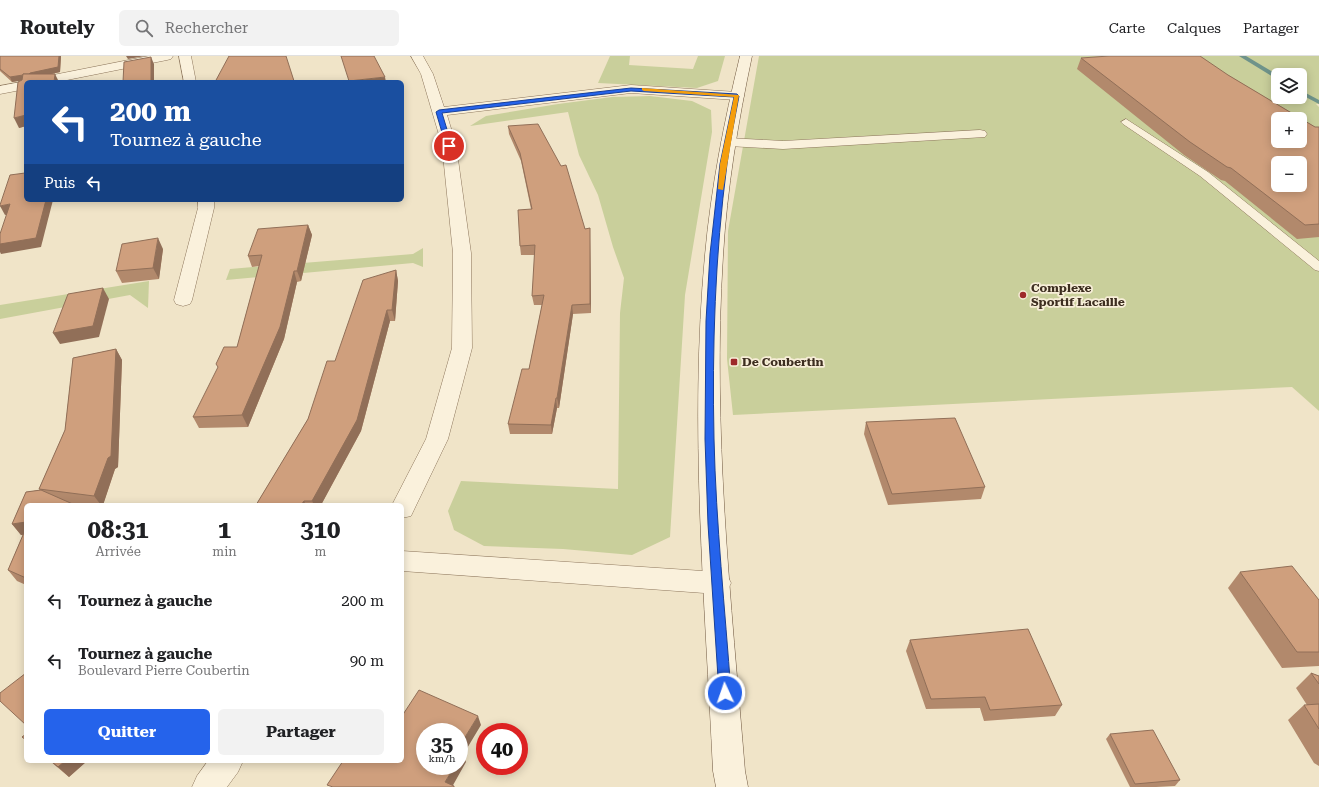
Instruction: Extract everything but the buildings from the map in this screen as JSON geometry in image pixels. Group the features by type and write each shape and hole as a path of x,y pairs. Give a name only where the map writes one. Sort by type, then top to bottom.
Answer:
{"street":[{"path":"48,80 168,56"},
{"path":"185,56 190,80"},
{"path":"404,505 437,439 462,348 462,253 449,146 427,74 417,56"},
{"path":"732,787 729,771 713,524 709,439 710,321 714,254 724,164 746,56"},
{"path":"0,90 24,85"},
{"path":"439,112 631,89 737,96"},
{"path":"728,142 783,145 980,134"},
{"path":"183,300 206,208 206,202"},
{"path":"404,561 718,583"},
{"path":"208,787 226,763"}],"lane":[{"path":"1126,122 1204,174 1319,267"}],"green space":[{"path":"610,56 630,56 629,65 693,69 698,56 725,56 718,81 697,88 598,83"},
{"name":"Complexe Sportif Lacaille","path":"759,56 1319,56 1319,104 1316,104 1319,107 1319,411 1292,387 733,415 727,359 728,231"},
{"path":"650,96 692,101 711,110 712,132 685,295 670,537 632,555 563,549 484,546 454,530 448,511 461,481 618,489 620,313 624,278 613,247 598,195 579,155 568,112 470,126 486,116 558,104 612,97"},
{"path":"423,248 423,267 413,263 226,280 230,269 413,254"},
{"path":"149,281 148,308 130,295 0,319 0,305"}],"waterway":[{"path":"1242,56 1271,74"},
{"path":"1307,96 1319,102"}],"slow traffic":[{"path":"644,90 667,90 737,96 731,123 721,189"}],"place":[{"name":"Complexe Sportif Lacaille","path":"1023,295"},
{"name":"De Coubertin","path":"734,362"}],"route":[{"path":"449,146 439,112 533,102 597,92 631,89 667,90 737,96 724,164 714,254 710,321 709,439 713,524 725,693"}]}
